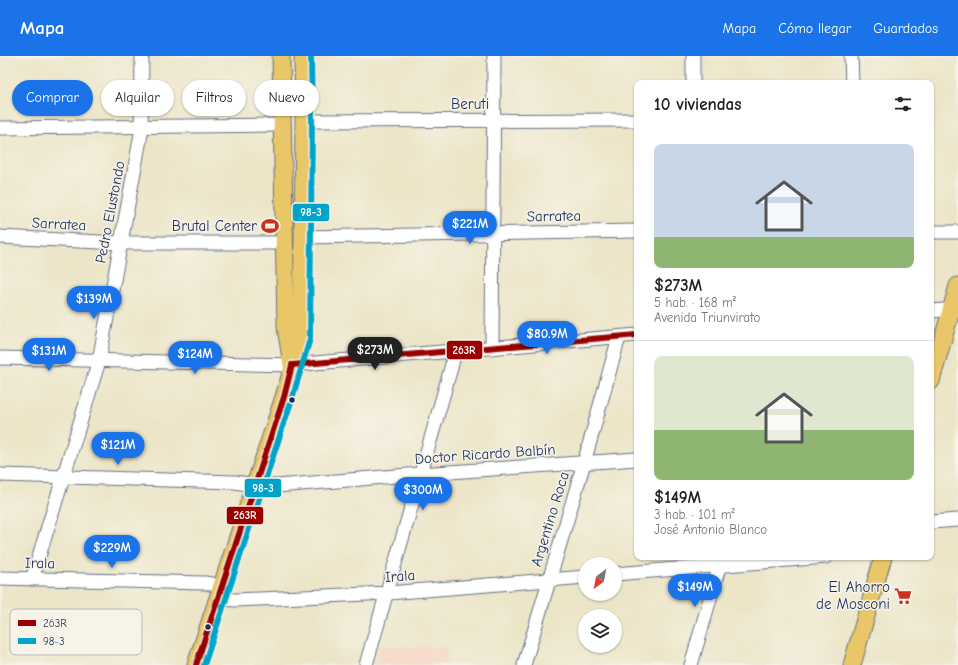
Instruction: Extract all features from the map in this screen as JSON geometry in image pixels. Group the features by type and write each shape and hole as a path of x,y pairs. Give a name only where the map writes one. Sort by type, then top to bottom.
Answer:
{"main road":[{"path":"281,56 281,125 286,327 292,365"},
{"path":"196,665 284,397 292,365 302,337 304,121 303,56"},
{"path":"934,372 954,309 958,286"},
{"path":"852,665 881,560"}],"street":[{"name":"Pedro Elustondo","path":"32,579 99,361 142,127 142,56"},
{"path":"292,365 296,56"},
{"path":"492,348 494,56"},
{"path":"693,56 693,80"},
{"path":"852,56 852,80"},
{"name":"Beruti","path":"304,121 634,120"},
{"path":"0,128 281,125"},
{"name":"Sarratea","path":"302,237 493,232 634,231"},
{"path":"934,232 958,232"},
{"name":"Sarratea","path":"0,237 120,243 284,244"},
{"path":"934,311 954,309"},
{"path":"0,358 292,365 634,335"},
{"name":"Argentino Roca","path":"524,665 584,463 619,337"},
{"path":"366,665 388,593 420,474 452,368 454,351"},
{"name":"Doctor Ricardo Balbín","path":"0,476 63,476 235,482 254,486 276,486 420,474 634,459"},
{"path":"934,522 958,520"},
{"path":"622,573 721,561 747,560"},
{"path":"691,665 721,561"},
{"name":"Irala","path":"0,578 205,583 220,593 236,600 388,593 578,578"}],"shaded area":[{"path":"378,646 446,647 448,665 375,665"}],"transit line":[{"name":"98-3","path":"204,665 292,399 310,339 312,121 311,56"},
{"name":"263R","path":"292,365 634,335"},
{"name":"263R","path":"196,665 284,397 292,365"}],"place":[{"name":"Brutal Center","path":"270,226"},
{"name":"El Ahorro de Mosconi","path":"903,596"}]}
